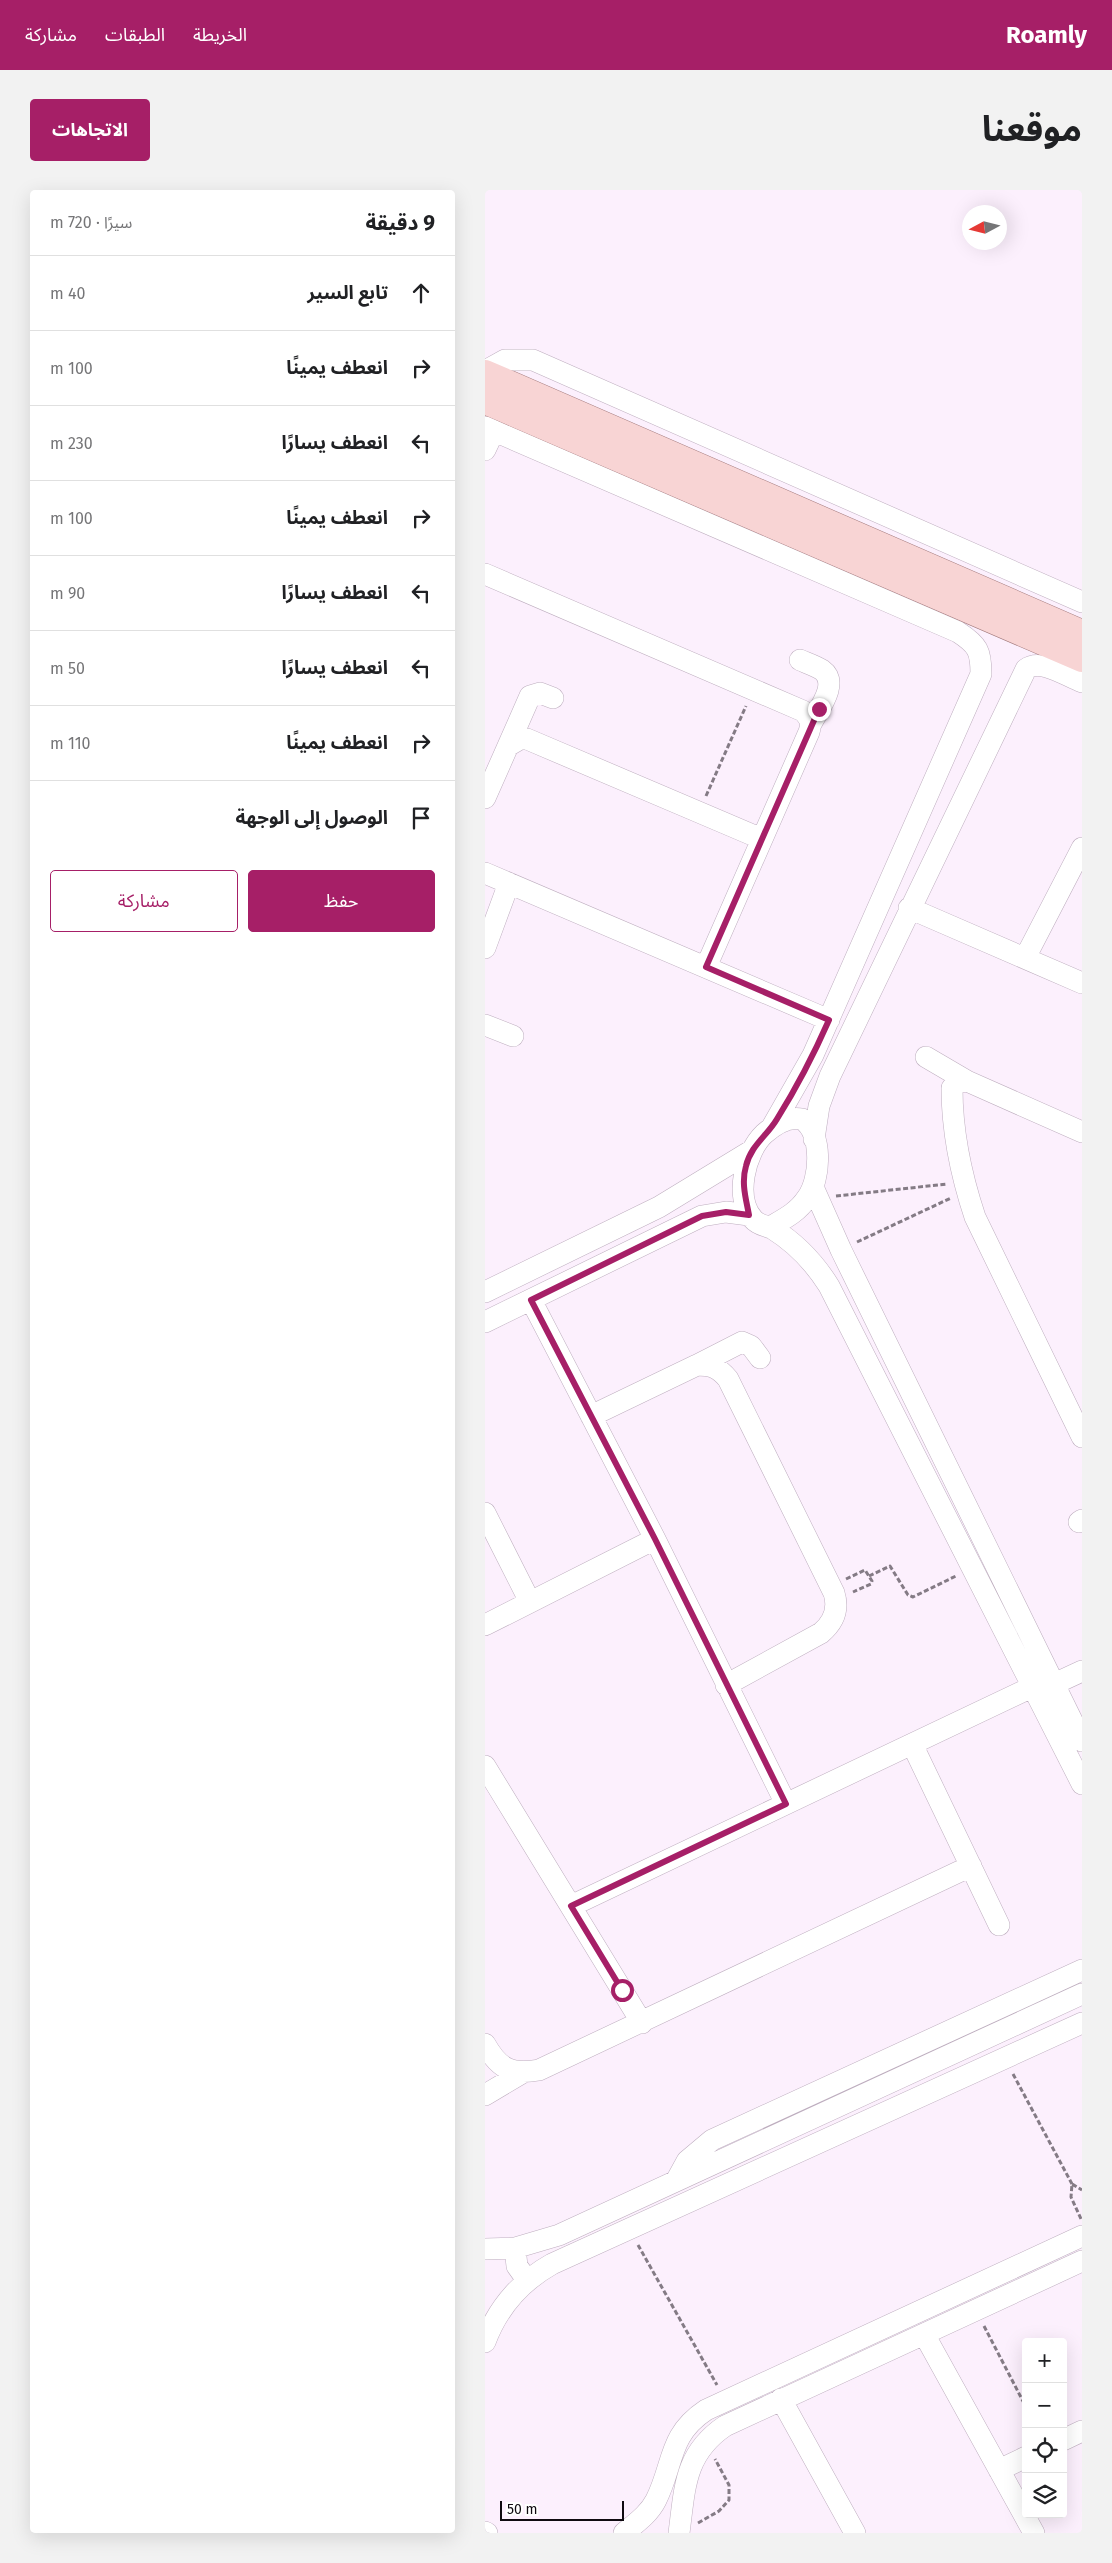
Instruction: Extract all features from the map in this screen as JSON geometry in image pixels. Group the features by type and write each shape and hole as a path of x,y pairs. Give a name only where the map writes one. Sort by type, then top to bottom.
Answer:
{"main road":[{"path":"485,373 537,409 1082,658"},
{"path":"485,400 537,409 1082,634"}],"street":[{"path":"485,373 505,360 533,360 1082,602"},
{"path":"485,450 489,429 958,632 973,642 981,657 981,674 829,1020 801,1080 772,1127 751,1151 659,1208 485,1292"},
{"path":"485,574 803,711 809,716 811,724"},
{"path":"706,967 811,724 830,685 828,677 823,670 800,660"},
{"path":"1082,682 1040,665 1031,665 1026,670 909,908 823,1091 815,1139 817,1163 816,1192 841,1250 1082,1741"},
{"path":"485,798 530,696 540,693 553,698"},
{"path":"507,746 520,740 533,741 762,839"},
{"path":"1025,958 1082,848"},
{"path":"485,873 829,1020"},
{"path":"485,948 509,883"},
{"path":"909,908 1082,983"},
{"path":"485,1025 513,1036"},
{"path":"926,1057 967,1080 1082,1132"},
{"path":"967,1080 958,1082 952,1088 957,1149 965,1187 975,1217 1082,1437"},
{"path":"772,1127 787,1119 801,1119 812,1129 815,1139"},
{"path":"749,1215 743,1185 745,1167 751,1151"},
{"path":"770,1227 801,1206 816,1192"},
{"path":"485,1322 702,1216 726,1212 749,1215 762,1226 770,1227 807,1255 829,1286 1082,1784"},
{"path":"531,1300 655,1539 786,1804"},
{"path":"591,1416 742,1342 751,1346 760,1358"},
{"path":"697,1365 709,1365 720,1370 727,1380 833,1593 833,1619 821,1633 726,1685"},
{"path":"485,1513 530,1602"},
{"path":"485,1625 655,1539"},
{"path":"1054,1684 1082,1671"},
{"path":"571,1906 1032,1687"},
{"path":"912,1744 999,1925"},
{"path":"485,1766 642,2023"},
{"path":"485,2095 522,2073 539,2070 642,2023 971,1866"},
{"path":"676,2181 687,2161 712,2140 1082,1970"},
{"path":"485,2249 515,2248 559,2235 1082,1994"},
{"path":"485,2342 505,2304 527,2280 552,2264 1082,2023"},
{"path":"485,2044 493,2058 506,2069 522,2073"},
{"path":"624,2533 642,2518 656,2500 673,2448 686,2426 706,2410 1082,2236"},
{"path":"515,2248 517,2266 527,2280"},
{"path":"688,2529 688,2472 692,2461 705,2441 725,2426 1082,2261"},
{"path":"924,2334 1034,2533"},
{"path":"781,2399 855,2533"},
{"path":"1067,2438 1082,2431"},
{"path":"999,2470 1022,2459"}],"path":[{"path":"698,812 753,690"},
{"path":"816,1192 965,1187"},
{"path":"841,1250 965,1187"},
{"path":"869,1576 890,1566 908,1595 913,1597 972,1568"},
{"path":"862,1570 867,1571 872,1583 833,1593 862,1570"},
{"path":"1005,2058 1072,2184 1082,2190"},
{"path":"1072,2184 1071,2197 1082,2222"},
{"path":"629,2229 726,2401"},
{"path":"976,2310 1022,2399"},
{"path":"688,2529 725,2507 730,2493 729,2485 705,2441"}],"route":[{"path":"622,1990 571,1906 786,1804 655,1539 531,1300 691,1220 714,1213 726,1212 749,1215 743,1185 745,1167 751,1151 772,1127 787,1104 801,1080 829,1020 706,967 819,709"}]}
